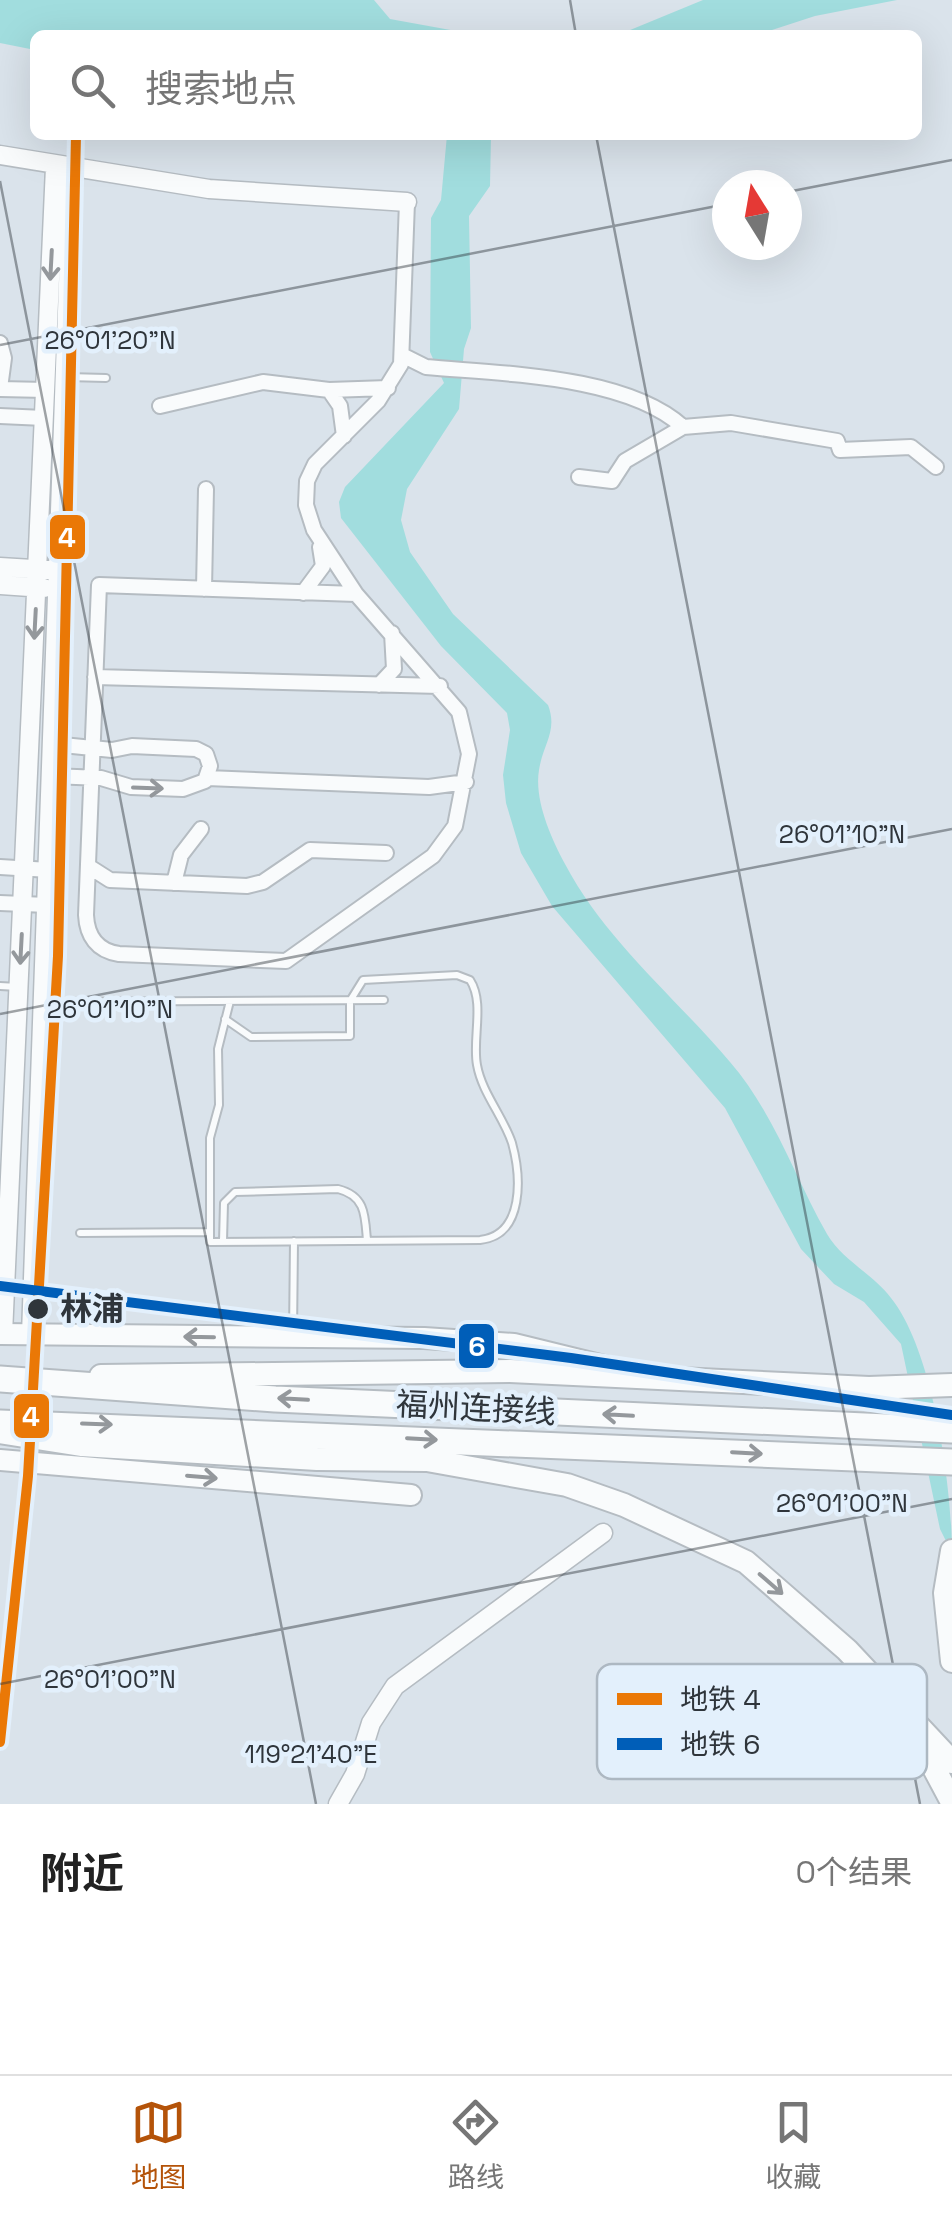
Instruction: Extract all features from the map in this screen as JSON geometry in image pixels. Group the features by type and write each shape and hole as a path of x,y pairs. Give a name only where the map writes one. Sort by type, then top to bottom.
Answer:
{"highway":[{"path":"0,1377 510,1371 807,1385 952,1384"},
{"name":"福州连接线","path":"0,1377 274,1398 940,1430"},
{"name":"福州连接线","path":"0,1423 943,1462"},
{"path":"0,1432 81,1445 317,1459 427,1460 567,1485 624,1505 746,1562 860,1664"},
{"path":"952,1551 944,1593 952,1661"},
{"path":"927,1735 952,1762"},
{"path":"927,1755 952,1802"}],"main road":[{"path":"2,1334 424,1338 514,1344 642,1376"},
{"path":"0,1460 411,1495"}],"street":[{"path":"0,156 233,192 407,202 404,356 388,388 310,473 306,506 323,566 302,593"},
{"path":"32,1334 66,377 64,168"},
{"path":"2,1334 10,987 23,904 44,418 64,168"},
{"path":"0,344 4,358 0,388 46,390"},
{"path":"404,356 426,366 614,392 662,408 683,427"},
{"path":"160,406 244,384 298,383 328,390 388,388"},
{"path":"328,390 340,406 344,436"},
{"path":"0,416 44,418"},
{"path":"578,477 612,480 625,461 683,427 731,423 837,441 840,450 911,447 936,468"},
{"path":"204,589 206,490"},
{"path":"314,530 356,594 454,703 469,754 466,782 447,842 434,856 286,960 110,953 90,934 86,897 100,585 356,594"},
{"path":"0,567 37,578"},
{"path":"0,585 37,578 59,579"},
{"path":"379,685 394,669 392,633"},
{"path":"96,678 440,686"},
{"path":"52,776 183,789 199,786 207,778 209,759 196,750 132,746 112,750 53,744"},
{"path":"207,778 430,788 466,782"},
{"path":"430,788 447,798 457,818"},
{"path":"174,883 181,855 201,829"},
{"path":"88,866 110,880 255,885 310,850 386,853"},
{"path":"0,867 48,870"},
{"path":"86,897 110,880"},
{"path":"0,904 47,905"},
{"path":"338,1804 355,1774 371,1723 395,1686 603,1533"}],"lane":[{"path":"66,377 106,378"},
{"path":"225,1020 252,1038 350,1036 350,1000 358,985 372,976 457,974 470,980 476,1000 477,1068 512,1142 517,1179 514,1214 500,1234 491,1239 210,1242 210,1138 218,1114 218,1049 225,1020 230,1001"},
{"path":"44,1002 384,1000"},
{"path":"223,1241 224,1203 236,1192 319,1189 345,1190 358,1199 367,1241"},
{"path":"80,1233 210,1232"},
{"path":"292,1339 294,1241"}],"water":[{"path":"0,0 374,0 390,19 450,30 30,30 30,49 0,43"},
{"path":"703,0 897,0 815,16 772,30 630,30"},
{"path":"447,140 491,140 490,186 469,216 471,328 464,349 459,409 407,489 401,520 410,552 453,614 548,705 551,730 539,770 539,794 554,843 581,892 620,943 730,1062 759,1102 827,1234 841,1252 884,1289 906,1321 929,1384 937,1420 952,1553 940,1529 901,1344 864,1302 834,1284 801,1249 725,1108 552,906 521,853 506,803 503,775 510,730 507,713 441,646 341,518 339,502 345,487 444,383 430,352 431,218 441,200"}],"metro line":[{"name":"4","path":"0,1742 28,1476 58,956 76,140"},
{"name":"6","path":"0,1286 571,1358 952,1415"}],"place":[{"name":"林浦","path":"38,1309"}]}
